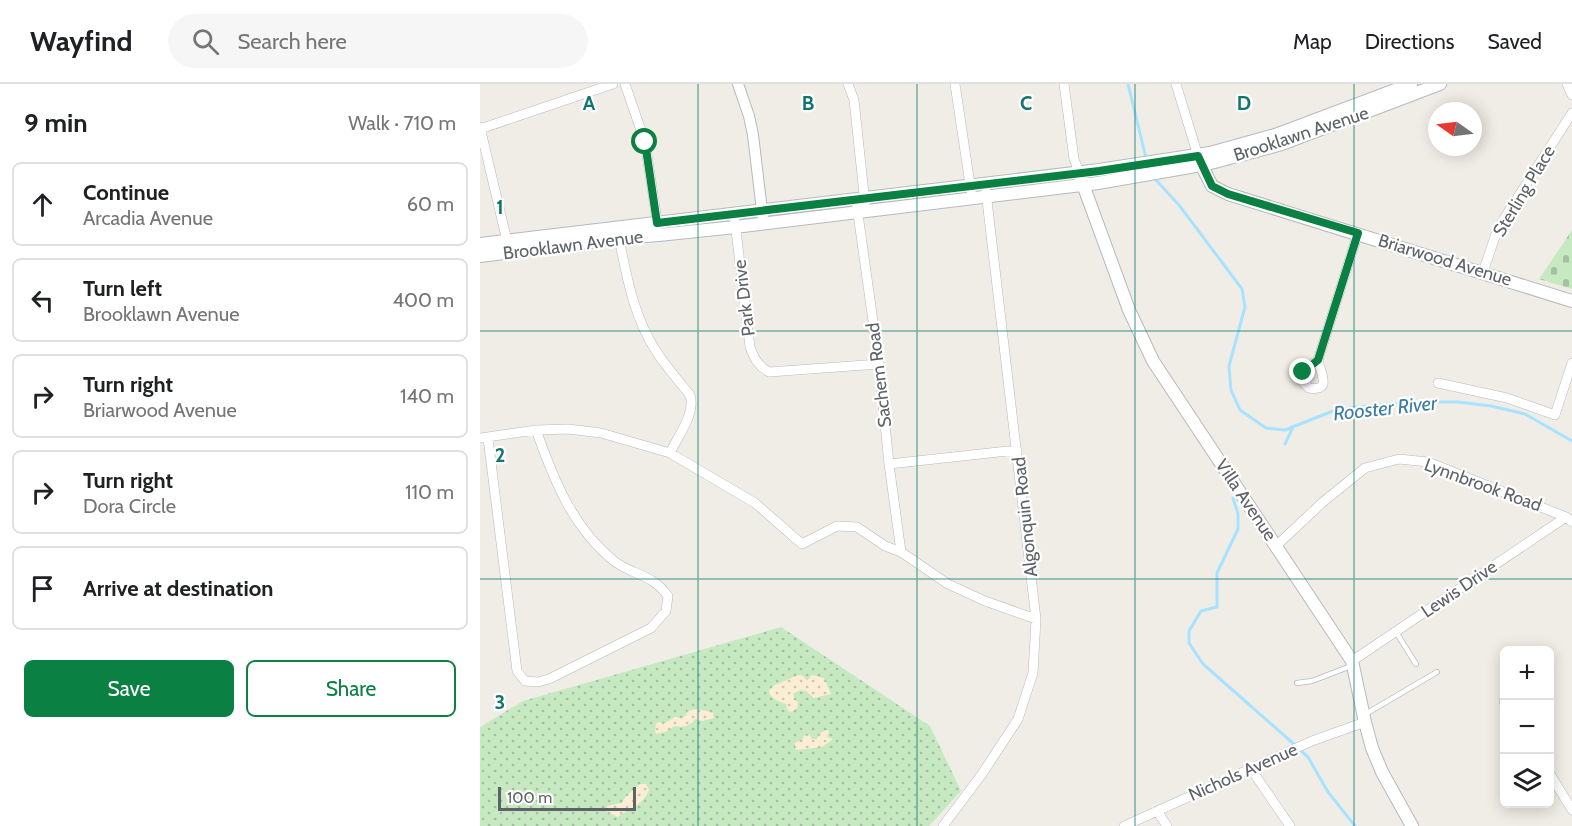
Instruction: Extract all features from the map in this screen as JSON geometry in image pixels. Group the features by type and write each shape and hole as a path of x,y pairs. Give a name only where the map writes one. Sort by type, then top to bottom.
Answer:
{"main road":[{"name":"Brooklawn Avenue","path":"1200,160 1275,135 1411,84"},
{"name":"Brooklawn Avenue","path":"762,217 860,198 970,185 986,190 1084,184 1140,170 1282,144 1440,84"},
{"name":"Briarwood Avenue","path":"1200,160 1212,186 1228,194 1572,301"},
{"name":"Brooklawn Avenue","path":"480,256 509,246 762,217 862,211 971,198 986,190 1079,172 1140,170"},
{"name":"Villa Avenue","path":"1079,172 1129,310 1153,361 1353,663 1364,719 1382,772 1412,826"},
{"name":"Brooklawn Avenue","path":"480,243 509,246"}],"street":[{"path":"509,246 480,128 613,84"},
{"path":"625,84 645,142 658,229"},
{"path":"738,84 749,116 762,217"},
{"name":"Sachem Road","path":"848,84 854,100 860,198 901,552"},
{"path":"955,84 971,198"},
{"path":"1064,84 1074,159 1079,172"},
{"path":"1176,84 1200,160"},
{"path":"1567,84 1572,95"},
{"name":"Sterling Place","path":"1483,272 1498,228 1572,113"},
{"name":"Algonquin Road","path":"943,826 982,774 1018,719 1033,673 1036,619 986,190"},
{"name":"Park Drive","path":"734,220 750,347 762,368 769,372 879,364"},
{"path":"618,233 628,283 643,326 655,351 690,395 692,402 691,411 670,453"},
{"path":"1318,360 1358,233"},
{"path":"1438,383 1507,398 1555,414 1572,363"},
{"path":"536,430 555,482 588,537 616,562 659,583 668,596 666,611 651,628 549,679 538,682 525,681 517,672 484,438 536,430 568,429 601,433 670,453 756,503 802,544 837,526 857,527 885,546 901,552 948,584 985,601 1036,619"},
{"path":"889,464 1017,450"},
{"name":"Lynnbrook Road","path":"1277,545 1323,502 1365,468 1399,459 1428,462 1569,520"},
{"name":"Lewis Drive","path":"1353,663 1396,632 1569,520"},
{"name":"Nichols Avenue","path":"1124,826 1364,719"},
{"path":"1251,769 1290,826"},
{"path":"1554,781 1572,810"},
{"path":"1157,811 1167,826"}],"lane":[{"path":"1396,632 1416,664"},
{"path":"1297,683 1312,681 1353,663"},
{"path":"1364,719 1437,672"}],"green space":[{"path":"1572,230 1572,289 1539,279"},
{"path":"781,627 930,726 961,791 929,826 480,826 480,727 523,701"}],"sand":[{"path":"798,675 803,676 807,681 812,675 824,678 831,694 814,698 806,691 800,690 793,694 798,702 797,708 792,712 788,711 786,704 773,698 769,691 773,686"},
{"path":"698,709 713,713 714,718 702,721 695,719 686,726 675,726 656,734 656,724 659,722 665,723 675,717 682,718 687,711"},
{"path":"826,730 829,731 827,737 833,739 822,747 795,749 795,743 802,740 804,736 809,734 812,739 817,739 819,734"},
{"path":"640,784 646,784 649,790 643,800 618,817 607,812 607,806 622,803 626,796"}],"waterway":[{"name":"Rooster River","path":"1128,84 1146,158"},
{"name":"Rooster River","path":"1154,178 1179,205 1242,289 1245,307 1229,366 1231,390 1240,410 1266,428 1285,430 1338,409 1409,402 1458,402 1491,406 1525,414 1572,441"},
{"path":"1285,444 1293,427"},
{"path":"1233,498 1238,514 1238,529 1217,573 1217,607 1201,611 1189,631 1189,643 1203,664 1295,745"},
{"path":"1300,750 1308,757 1328,792 1355,826"}],"route":[{"path":"645,142 657,223 1099,171 1198,156 1212,186 1228,194 1358,233 1318,360 1303,372"}]}
